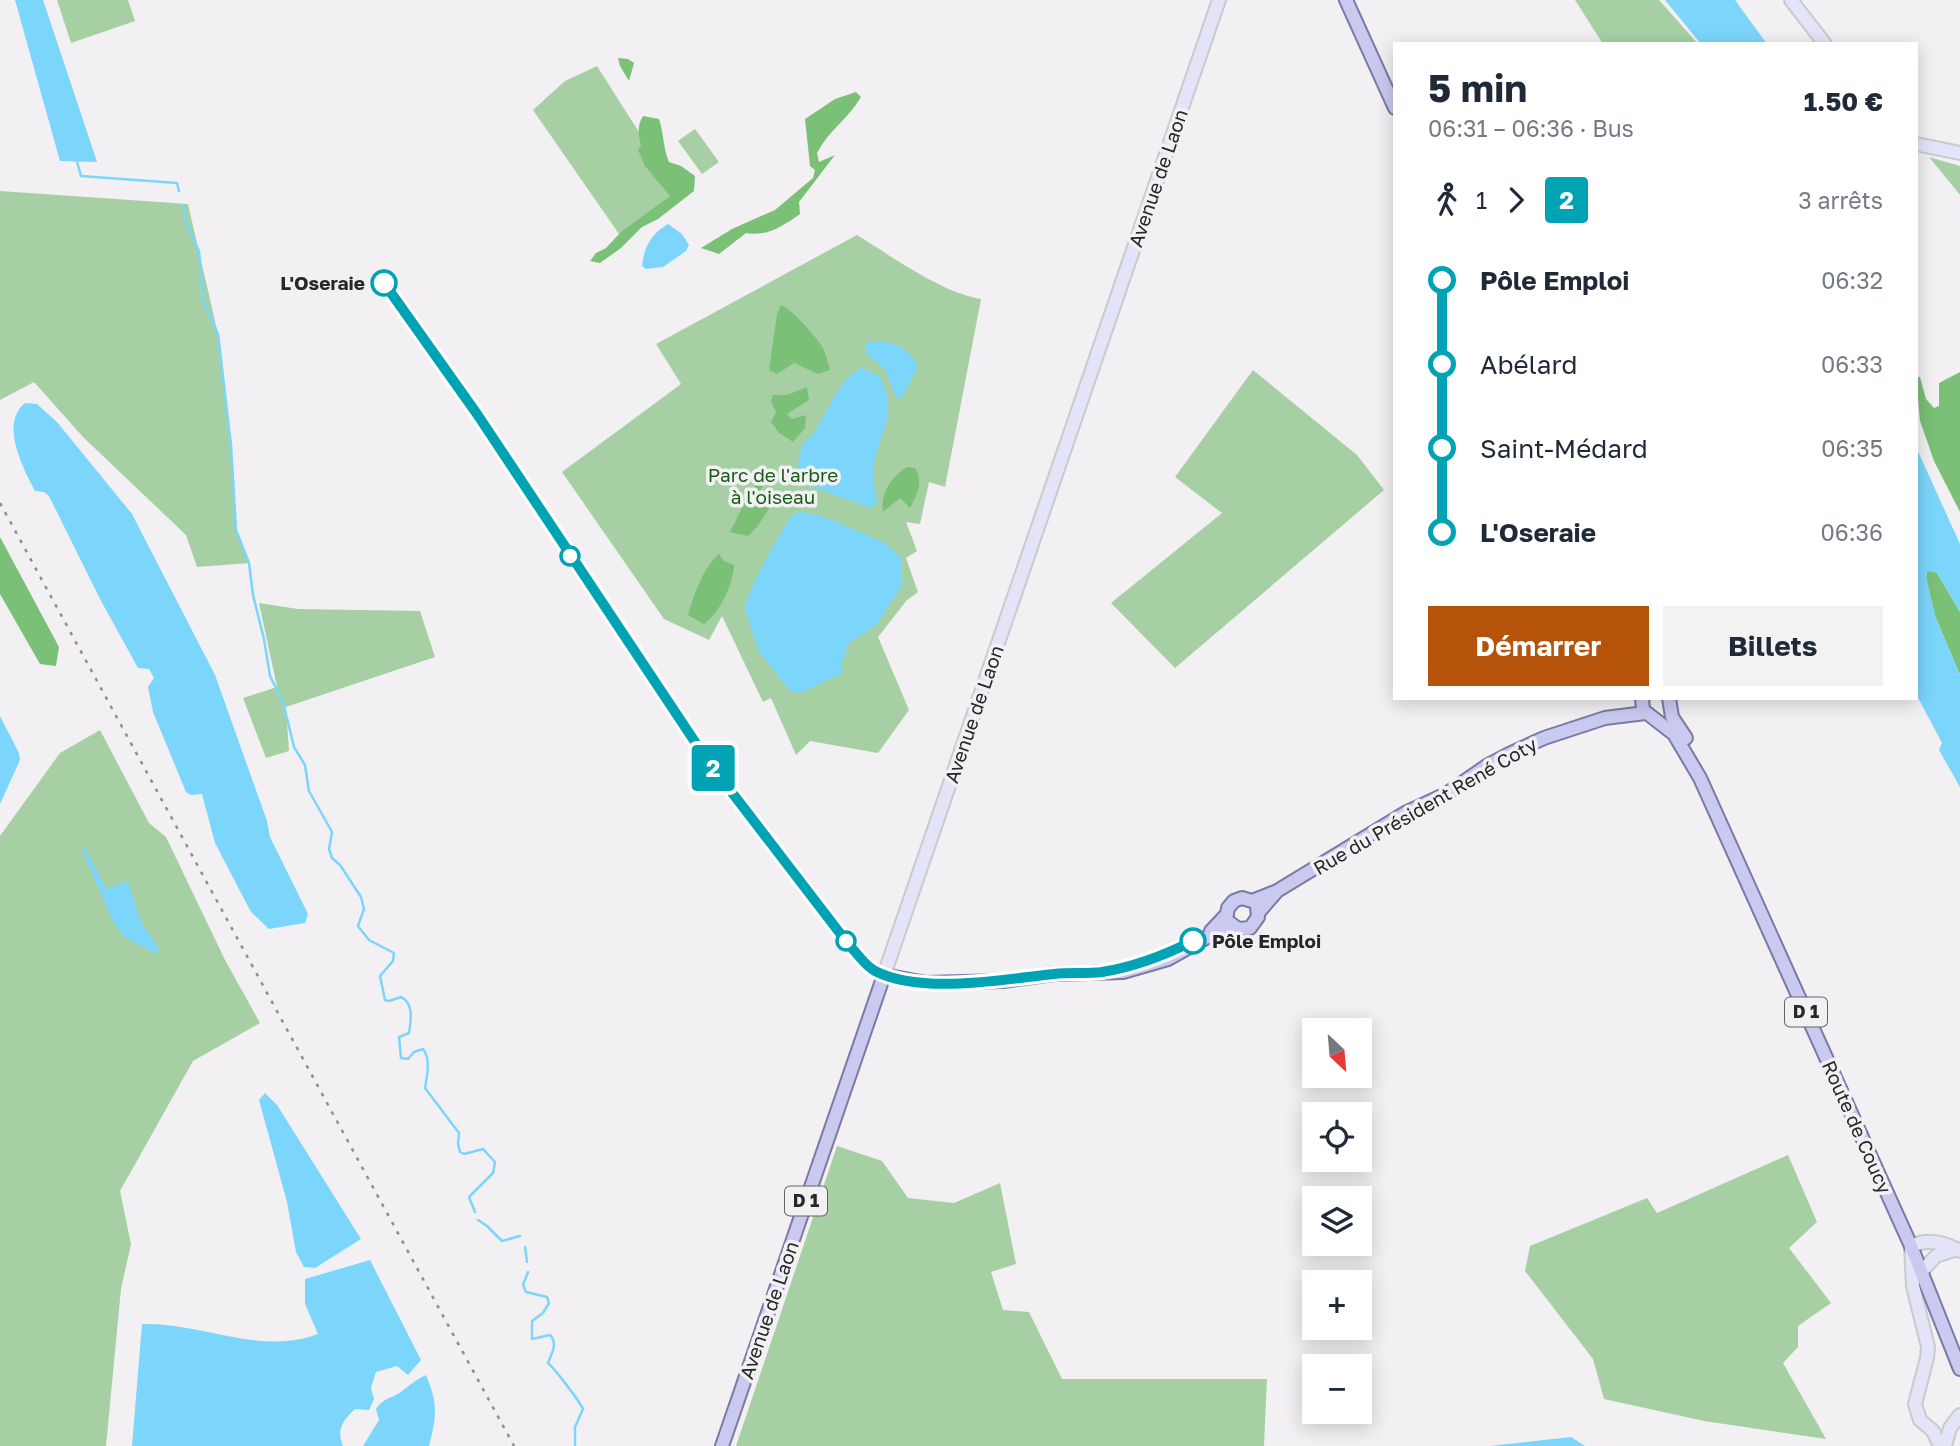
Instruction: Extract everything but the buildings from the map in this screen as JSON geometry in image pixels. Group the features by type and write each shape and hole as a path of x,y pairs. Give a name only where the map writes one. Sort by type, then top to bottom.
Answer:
{"main road":[{"name":"Avenue de Laon","path":"722,1446 1219,0"},
{"path":"1346,0 1393,104"},
{"path":"1791,0 1823,42"},
{"path":"1918,144 1960,153"},
{"name":"Rue du Président René Coty","path":"1255,907 1405,813 1446,794 1488,765 1544,738 1605,718 1646,707 1664,714 1669,702"},
{"name":"Route de Coucy","path":"1669,702 1672,717 1689,744 1700,778"},
{"name":"Route de Coucy","path":"1646,707 1674,734 1700,778 1911,1246"},
{"path":"884,975 926,984 1003,981 1054,974 1123,972 1155,964 1182,953 1220,930 1250,928 1256,921 1255,907 1237,899 1230,904 1227,915 1217,927 1206,934 1153,958 1103,972"},
{"path":"1227,915 1234,927"},
{"path":"1942,1446 1933,1431 1920,1420 1915,1404 1928,1346 1913,1286 1911,1246 1925,1241 1959,1250"},
{"name":"D 1","path":"1911,1246 1960,1369"},
{"path":"1922,1271 1936,1256 1959,1250"},
{"path":"1942,1446 1950,1428 1960,1415"},
{"path":"1933,1431 1950,1428"}],"green space":[{"path":"57,0 128,0 135,21 71,43"},
{"path":"1575,0 1659,0 1696,42 1602,42"},
{"path":"618,58 634,63 629,81 620,66"},
{"path":"597,66 677,192 619,234 533,110 565,81"},
{"path":"856,92 861,97 817,153 819,162 835,155 799,202 800,214 768,232 746,233 719,254 701,248 732,229 775,210 813,178 815,170 810,166 805,119 835,99"},
{"path":"643,116 659,119 669,162 681,166 695,176 694,191 658,219 642,227 621,248 600,263 590,261 621,232 670,196 645,166 638,150 641,146 639,127"},
{"path":"695,129 719,162 702,174 678,141"},
{"path":"1929,157 1960,166 1960,195"},
{"path":"0,191 188,204 218,334 231,445 236,530 249,563 197,567 186,535 83,437 34,382 0,400"},
{"name":"Parc de l'arbre à l'oiseau","path":"857,235 934,282 981,299 945,487 929,482 920,524 906,522 917,551 906,558 918,592 907,600 878,637 909,710 878,753 810,741 796,755 771,698 763,702 722,616 709,640 664,619 562,472 681,384 656,344"},
{"path":"781,305 797,317 820,344 830,370 818,374 794,363 777,374 769,370 777,314"},
{"path":"1253,370 1357,455 1384,490 1175,668 1111,603 1222,513 1175,477"},
{"path":"1960,372 1960,512 1934,461 1920,421 1918,377 1926,399 1934,408 1939,406 1939,383"},
{"path":"807,387 809,400 787,414 792,419 806,415 805,428 793,442 779,433 771,422 776,412 771,401 773,395 787,395"},
{"path":"907,467 915,468 919,478 917,493 910,508 900,498 883,512 883,499 888,487"},
{"path":"774,470 776,477 763,485 760,491 775,500 757,527 748,536 730,532 753,488 766,474"},
{"path":"0,537 59,647 56,666 40,664 0,594"},
{"path":"719,554 724,561 734,565 733,573 720,606 704,624 688,615 704,574"},
{"path":"1931,570 1937,573 1960,612 1960,675 1935,616 1926,578 1927,572"},
{"path":"259,603 298,609 420,611 435,657 286,707 289,751 266,758 243,698 277,687"},
{"path":"100,730 149,823 166,837 225,960 260,1023 193,1061 120,1191 131,1244 121,1289 106,1446 0,1446 0,836 60,753"},
{"path":"837,1146 882,1161 908,1198 954,1203 1000,1183 1016,1264 991,1272 1003,1310 1029,1312 1062,1379 1267,1379 1264,1446 736,1446"},
{"path":"1788,1155 1817,1222 1789,1248 1831,1303 1798,1326 1798,1347 1783,1363 1826,1439 1704,1421 1604,1399 1593,1359 1525,1271 1530,1246 1647,1198 1657,1213"}],"water":[{"path":"15,0 43,0 97,162 60,161"},
{"path":"1665,0 1735,0 1766,42 1699,42"},
{"path":"668,224 682,234 689,245 686,251 663,267 646,269 642,266 647,247 657,232"},
{"path":"870,341 885,342 904,349 918,366 901,399 896,397 885,370 866,353 865,345"},
{"path":"861,368 880,376 888,403 873,474 877,502 871,508 802,483 798,471 802,446 819,425 845,381"},
{"path":"25,403 37,404 57,422 132,514 215,675 267,821 270,837 308,914 305,923 269,929 251,912 215,843 202,794 191,795 186,792 153,712 148,687 154,678 149,669 138,668 49,496 35,491 24,470 16,445 14,422"},
{"path":"1918,451 1960,544 1960,612 1937,573 1928,571 1926,575 1935,616 1960,675 1960,787 1939,750 1942,743 1918,698"},
{"path":"795,513 825,517 885,543 901,558 902,585 877,624 847,645 841,663 843,673 800,693 790,691 759,652 744,607 755,580 788,520"},
{"path":"0,716 20,760 0,804"},
{"path":"85,848 106,889 128,881 140,920 159,949 156,954 123,936 112,919 82,850"},
{"path":"265,1093 277,1105 361,1239 315,1268 304,1267 296,1252 287,1202 259,1100"},
{"path":"370,1260 421,1360 408,1375 397,1366 376,1372 371,1388 374,1399 369,1410 355,1409 347,1417 340,1435 343,1446 132,1446 142,1324 186,1328 252,1340 296,1340 318,1334 305,1304 305,1279"},
{"path":"426,1375 435,1410 429,1446 363,1446 379,1420 376,1409 379,1405"},
{"path":"1571,1437 1585,1446 1490,1446"}],"waterway":[{"path":"76,158 81,176 177,183 179,191"},
{"path":"183,205 188,228 199,251 203,300 218,334 231,445 236,530 249,563 270,676 283,702 294,747 305,765 309,791 332,832 329,849 332,858 340,865 361,897 364,909 358,926 369,940 394,953 393,961 380,976 385,1000 401,997 410,1008 409,1033 399,1037 401,1058 408,1059 414,1052 423,1049 428,1063 425,1088 459,1133 460,1152 464,1154 483,1149 495,1162 493,1173 469,1197 475,1212"},
{"path":"478,1220 502,1241 520,1236"},
{"path":"525,1247 527,1262"},
{"path":"528,1272 523,1285 526,1292 547,1297 549,1303 543,1313 532,1321 532,1339 550,1335 554,1348 548,1363 583,1409 575,1427 575,1446"}],"railway":[{"path":"0,503 514,1446"}],"bus line":[{"name":"2","path":"384,283 529,490 707,760 849,945 872,970 926,984 1021,980 1054,974 1103,972 1153,958 1193,941"}],"place":[{"name":"L'Oseraie","path":"384,283"},
{"name":"Pôle Emploi","path":"1193,941"}]}
